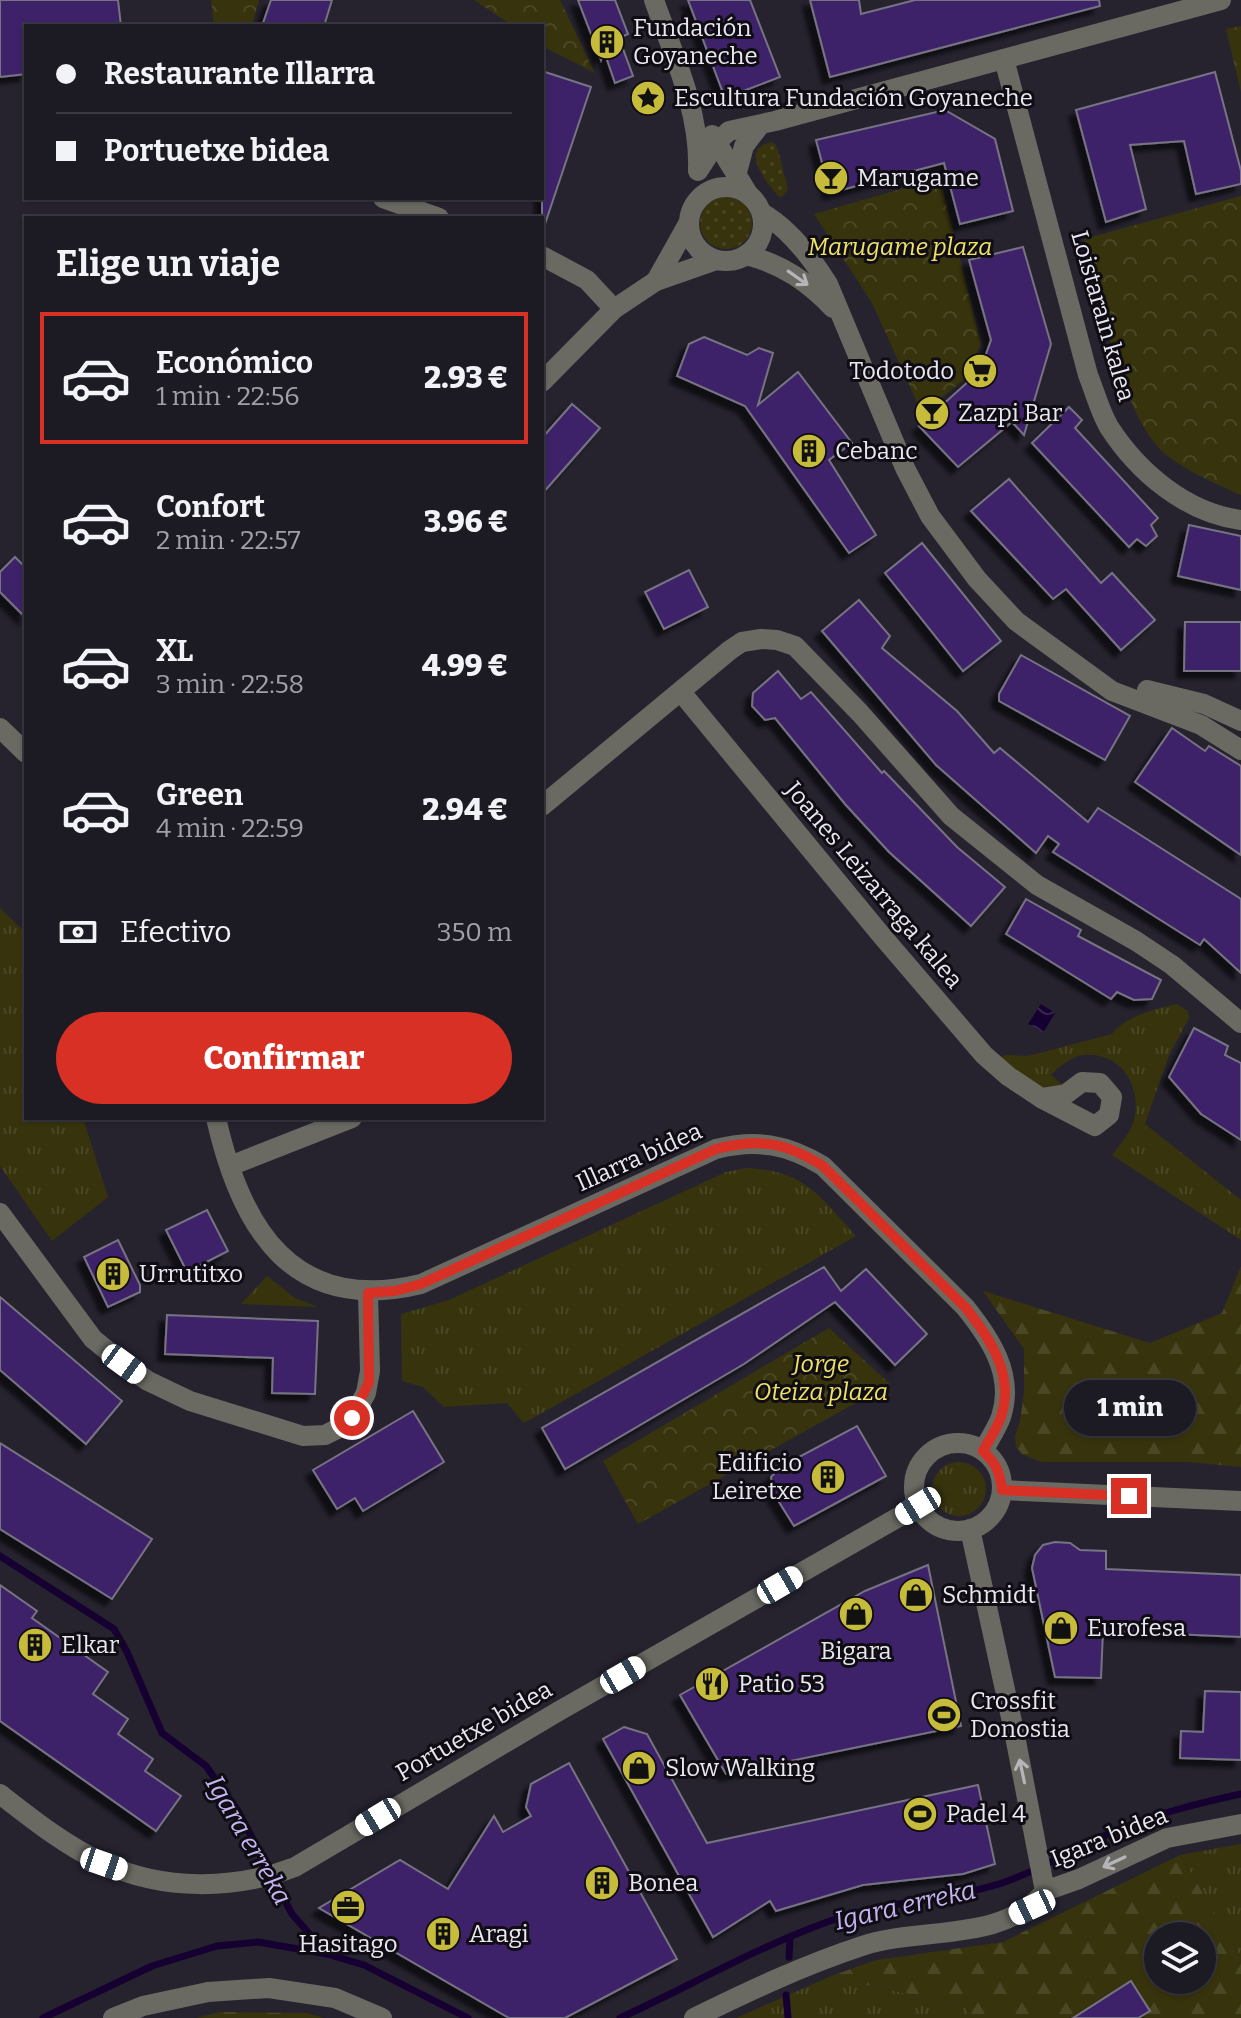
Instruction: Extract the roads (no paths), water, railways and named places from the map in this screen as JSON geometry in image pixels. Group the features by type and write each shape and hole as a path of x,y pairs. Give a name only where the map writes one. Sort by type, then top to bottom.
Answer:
{"street":[{"path":"654,0 691,106 699,146 694,203 688,224 656,281"},
{"path":"698,171 717,142 729,131 1221,0"},
{"name":"Loistarain kalea","path":"1004,59 1088,375 1108,425 1136,464 1162,485 1186,502 1227,518 1241,520"},
{"path":"691,106 762,213 774,220 812,258 828,284 905,468 930,516 977,579 1016,621 1112,691 1201,725 1236,744"},
{"path":"742,184 744,146 760,125"},
{"path":"694,203 713,188 742,184"},
{"path":"389,200 433,216"},
{"path":"688,224 696,247 705,255 726,261 746,255 762,237 762,213"},
{"path":"746,255 771,262 794,274 841,316"},
{"path":"544,257 587,280 614,309"},
{"path":"544,380 614,309 656,281 716,260"},
{"path":"544,804 742,642 777,640 795,646 860,713 951,816 1037,885 1172,965 1241,1023"},
{"path":"1082,669 1099,671 1154,693 1211,707 1241,721"},
{"name":"Joanes Leizarraga kalea","path":"681,692 872,925 984,1055 1041,1098"},
{"path":"1211,707 1241,707"},
{"path":"0,728 24,751"},
{"name":"Illarra bidea","path":"217,1120 245,1205 263,1236 284,1260 307,1276 368,1293 395,1291 421,1284 716,1149 757,1142 802,1153 823,1166 965,1307 986,1333 1003,1372 1005,1396 1001,1417 983,1451"},
{"path":"230,1166 347,1120"},
{"path":"0,1213 93,1339 124,1364 148,1381 190,1401 303,1436 325,1435 343,1426 352,1418 366,1393 370,1371 368,1293"},
{"path":"970,1444 994,1462 1001,1475 1002,1490 999,1504 992,1515 970,1529 945,1529 924,1516 914,1492 914,1478 929,1453 942,1446 970,1444"},
{"path":"1002,1490 1241,1501"},
{"name":"Portuetxe bidea","path":"0,1794 72,1846 104,1864 128,1872 176,1883 224,1884 252,1880 295,1867 559,1711 918,1506"},
{"name":"Igara bidea","path":"694,2018 813,1962 867,1944 995,1924 1032,1907 1044,1884 970,1529"},
{"name":"Igara bidea","path":"1044,1884 1079,1879 1167,1838 1241,1824"},
{"path":"113,2018 143,2006 208,1992 269,1988 335,1998 382,2018"}],"water":[{"path":"1041,1004 1055,1013 1043,1033 1028,1024"}],"waterway":[{"name":"Igara erreka","path":"0,1556 114,1629 162,1733 206,1766 238,1811 292,1914 327,1954"},
{"name":"Igara erreka","path":"620,2018 750,1955 830,1921 872,1909 1002,1883 1133,1824 1241,1794"},
{"path":"789,1957 790,1939"},
{"path":"43,2018 152,1966 217,1946 258,1942 327,1954 364,1965 468,2018"},
{"path":"786,1995 788,2018"}],"place":[{"name":"Fundación Goyaneche","path":"607,42"},
{"name":"Escultura Fundación Goyaneche","path":"648,98"},
{"name":"Marugame","path":"831,178"},
{"name":"Todotodo","path":"980,371"},
{"name":"Zazpi Bar","path":"932,413"},
{"name":"Cebanc","path":"809,451"},
{"name":"Urrutitxo","path":"113,1274"},
{"name":"Edificio Leiretxe","path":"828,1477"},
{"name":"Schmidt","path":"916,1595"},
{"name":"Bigara","path":"856,1614"},
{"name":"Eurofesa","path":"1061,1628"},
{"name":"Elkar","path":"35,1645"},
{"name":"Patio 53","path":"712,1684"},
{"name":"Crossfit Donostia","path":"944,1715"},
{"name":"Slow Walking","path":"639,1768"},
{"name":"Padel 4","path":"920,1814"},
{"name":"Bonea","path":"602,1883"},
{"name":"Hasitago","path":"348,1907"},
{"name":"Aragi","path":"443,1934"}],"park label":[{"name":"Marugame plaza","path":"900,247"},
{"name":"Jorge Oteiza plaza","path":"821,1378"}]}
